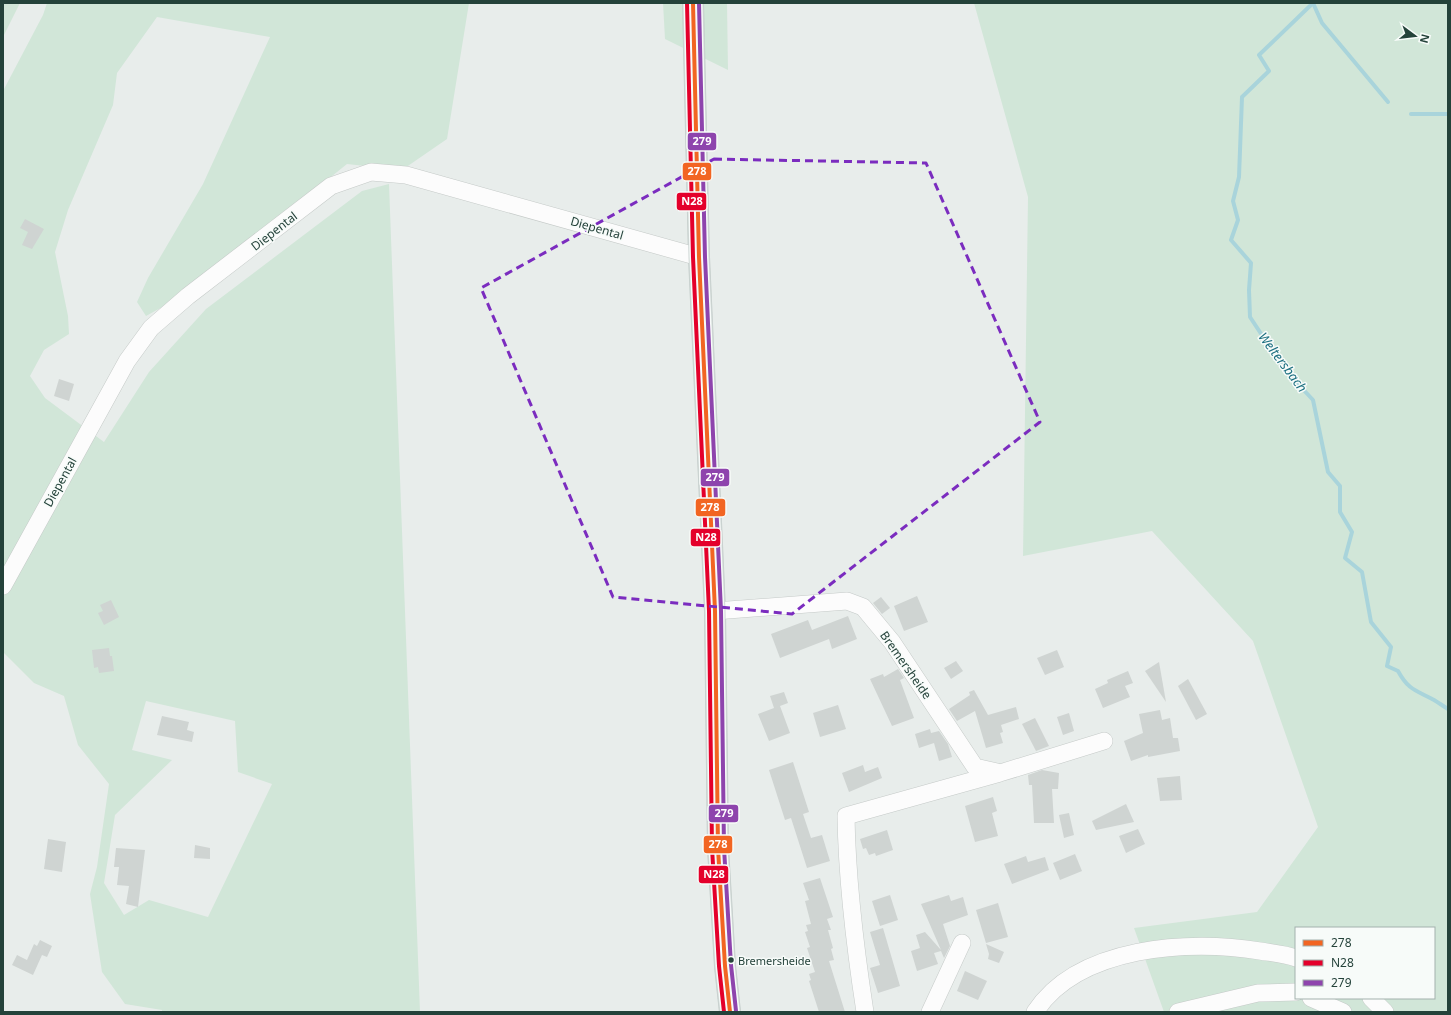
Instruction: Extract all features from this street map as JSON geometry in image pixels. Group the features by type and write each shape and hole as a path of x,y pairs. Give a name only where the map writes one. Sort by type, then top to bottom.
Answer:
{"main road":[{"path":"694,3 699,257 715,611 718,848 725,966 730,1012"}],"street":[{"name":"Diepental","path":"3,586 127,361 151,328 188,296 331,186 371,172 406,175 699,257"},
{"name":"Bremersheide","path":"715,611 847,601 863,607 892,642 976,767 1000,773"},
{"path":"865,1012 855,942 846,852 846,816 1000,773 1104,741"},
{"path":"930,1012 962,943"},
{"path":"1035,1012 1040,1003 1070,978 1100,963 1132,952 1180,946 1234,946 1295,958"},
{"path":"1178,1012 1258,993 1295,992"},
{"path":"1312,999 1343,1012"},
{"path":"1372,999 1385,1012"}],"highlighted area":[{"path":"714,159 926,163 1040,422 792,614 613,597 481,288"}],"green space":[{"path":"3,3 20,3 3,37"},
{"path":"47,3 469,3 447,139 402,170 347,164 184,295 146,316 137,302 148,278 203,184 270,37 157,17 117,73 113,105 68,210 55,252 68,316 69,334 44,350 30,376 45,398 104,442 149,372 206,309 362,191 389,184 420,1012 162,1012 162,1010 125,1004 102,972 90,894 97,867 109,784 78,745 64,696 34,683 3,652 3,91 43,15","holes":["146,701 235,721 238,772 272,784 208,917 149,900 124,915 104,883 115,815 172,760 132,750"]},
{"path":"663,3 727,3 728,70 665,39"},
{"path":"974,3 1448,3 1448,1012 1164,1012 1134,928 1257,912 1318,827 1253,641 1152,531 1023,556 1028,197"}],"building":[{"path":"25,219 44,229 32,249 22,245 28,232 20,228"},
{"path":"59,379 74,384 69,401 54,396"},
{"path":"917,596 928,622 904,631 894,606"},
{"path":"881,597 890,608 882,614 873,603"},
{"path":"111,600 119,617 104,625 98,613 103,611 100,605"},
{"path":"848,616 857,639 832,649 829,639 780,658 771,634 808,620 812,630"},
{"path":"109,648 110,656 112,656 114,671 99,673 98,667 94,668 92,650"},
{"path":"1057,650 1064,667 1045,675 1037,658"},
{"path":"956,661 963,671 951,679 944,668"},
{"path":"1159,662 1166,702 1145,671"},
{"path":"898,669 904,678 900,680 914,718 892,726 870,679 883,674 884,677"},
{"path":"1128,671 1133,683 1125,686 1130,697 1103,708 1095,689 1108,683 1107,680"},
{"path":"1188,679 1207,714 1196,720 1178,686"},
{"path":"974,690 988,715 1016,707 1019,719 1001,725 1003,732 1000,733 1003,743 986,748 975,711 957,721 949,709 970,695 969,692"},
{"path":"784,692 788,703 780,706 790,733 769,741 758,714 774,708 770,696"},
{"path":"838,705 846,729 820,737 813,713"},
{"path":"1160,710 1162,720 1170,718 1173,738 1178,738 1180,751 1148,757 1148,755 1131,761 1124,741 1143,733 1139,714"},
{"path":"1069,713 1074,731 1063,735 1057,717"},
{"path":"162,716 189,722 187,730 194,732 192,742 157,735"},
{"path":"1035,718 1049,746 1036,751 1022,724"},
{"path":"930,729 931,733 939,731 948,744 952,757 939,761 934,743 919,748 915,734"},
{"path":"793,762 809,812 803,814 811,838 822,835 830,861 807,868 791,818 785,820 769,770"},
{"path":"863,765 865,772 878,767 882,778 849,792 842,773"},
{"path":"1042,770 1059,773 1058,789 1052,789 1054,823 1034,823 1032,785 1029,785 1028,775"},
{"path":"1180,776 1182,800 1160,801 1157,778"},
{"path":"993,797 997,811 992,813 998,836 975,842 965,806"},
{"path":"1126,804 1134,822 1096,830 1092,821"},
{"path":"1069,813 1074,835 1064,838 1059,815"},
{"path":"1138,829 1145,844 1126,853 1119,836"},
{"path":"887,830 893,850 876,856 875,853 869,855 866,848 863,849 860,839"},
{"path":"48,839 66,842 62,872 44,869"},
{"path":"195,845 210,848 210,859 194,858"},
{"path":"116,848 145,850 138,907 126,904 129,886 117,885 119,867 114,867"},
{"path":"1075,854 1082,871 1060,880 1053,863"},
{"path":"1026,856 1028,862 1045,857 1049,870 1012,884 1004,864"},
{"path":"820,878 833,917 827,919 831,930 828,930 833,948 831,949 834,960 829,961 845,1012 819,1012 809,981 811,980 809,974 815,972 807,948 810,947 805,932 808,931 806,925 811,924 805,901 809,900 803,883"},
{"path":"890,895 898,920 880,926 872,901"},
{"path":"949,895 951,901 963,897 968,915 943,924 950,946 944,958 941,951 934,953 938,964 917,971 911,951 920,948 916,935 925,932 941,950 921,904"},
{"path":"998,903 1008,937 986,943 976,910"},
{"path":"883,928 900,986 878,993 870,968 880,965 870,932"},
{"path":"40,940 52,946 47,957 42,955 33,975 12,965 17,955 27,960 34,944 37,946"},
{"path":"986,944 1004,952 999,963 988,959 989,954"},
{"path":"965,971 987,981 978,1000 957,991"}],"waterway":[{"name":"Weltersbach","path":"1313,3 1259,55 1269,71 1242,97 1239,177 1233,201 1238,220 1231,240 1251,263 1249,290 1250,317 1285,370 1313,400 1328,472 1340,486 1340,512 1352,532 1345,558 1362,572 1371,622 1391,647 1387,666 1398,671 1406,683 1413,689 1448,709"},
{"path":"1313,3 1322,23 1388,102"},
{"path":"1411,114 1448,114"}],"transit line":[{"name":"N28","path":"687,3 693,257 709,611 712,848 719,966 724,1012"},
{"name":"278","path":"693,3 699,257 715,611 718,848 725,966 730,1012"},
{"name":"279","path":"699,3 705,257 721,611 724,848 731,965 736,1011"}],"place":[{"name":"Bremersheide","path":"731,960"}]}
